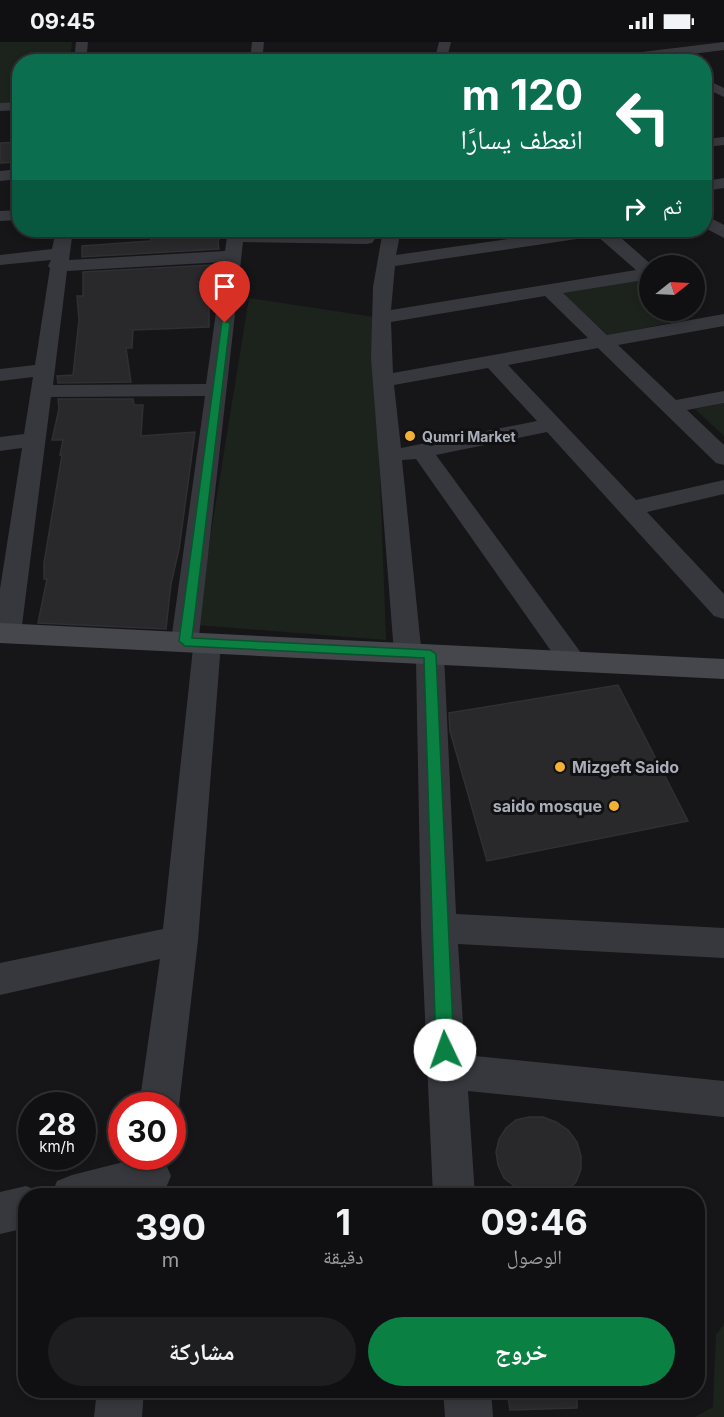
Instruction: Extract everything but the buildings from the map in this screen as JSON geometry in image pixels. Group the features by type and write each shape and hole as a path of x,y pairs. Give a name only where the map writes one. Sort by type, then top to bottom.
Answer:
{"street":[{"path":"660,42 679,51"},
{"path":"652,54 724,46"},
{"path":"63,237 3,633 724,669"},
{"path":"390,237 385,262 380,318 383,381 390,457 419,654 439,928 453,1188"},
{"path":"385,262 555,237"},
{"path":"610,237 639,262"},
{"path":"0,260 58,260 235,241 366,239"},
{"path":"161,1092 180,940 196,642 217,390 235,241"},
{"path":"380,318 639,274"},
{"path":"550,291 724,458"},
{"path":"383,381 602,342 709,317"},
{"path":"493,361 721,603"},
{"path":"0,375 42,381 217,390"},
{"path":"671,407 724,397"},
{"path":"390,457 551,425"},
{"path":"0,444 33,440"},
{"path":"421,450 573,661"},
{"path":"630,509 724,487"},
{"path":"439,928 724,943"},
{"path":"0,979 180,940"},
{"path":"446,1071 724,1099"},
{"path":"103,1188 150,1176"},
{"path":"0,1213 18,1209"},
{"path":"118,1417 120,1398"},
{"path":"468,1398 469,1417"}],"shaded area":[{"path":"0,42 72,42 71,54 12,54 12,103 0,103"},
{"path":"639,279 639,321 680,321 608,335 562,293"},
{"path":"249,298 374,317 386,640 196,625"},
{"path":"724,403 724,436 695,409"},
{"path":"724,1324 724,1417 695,1417 713,1407 716,1335"}],"place":[{"name":"Qumri Market","path":"410,436"},
{"name":"Mizgeft Saido","path":"560,767"},
{"name":"saido mosque","path":"614,806"}],"route":[{"path":"225,323 185,641 430,654 445,1050"}]}
